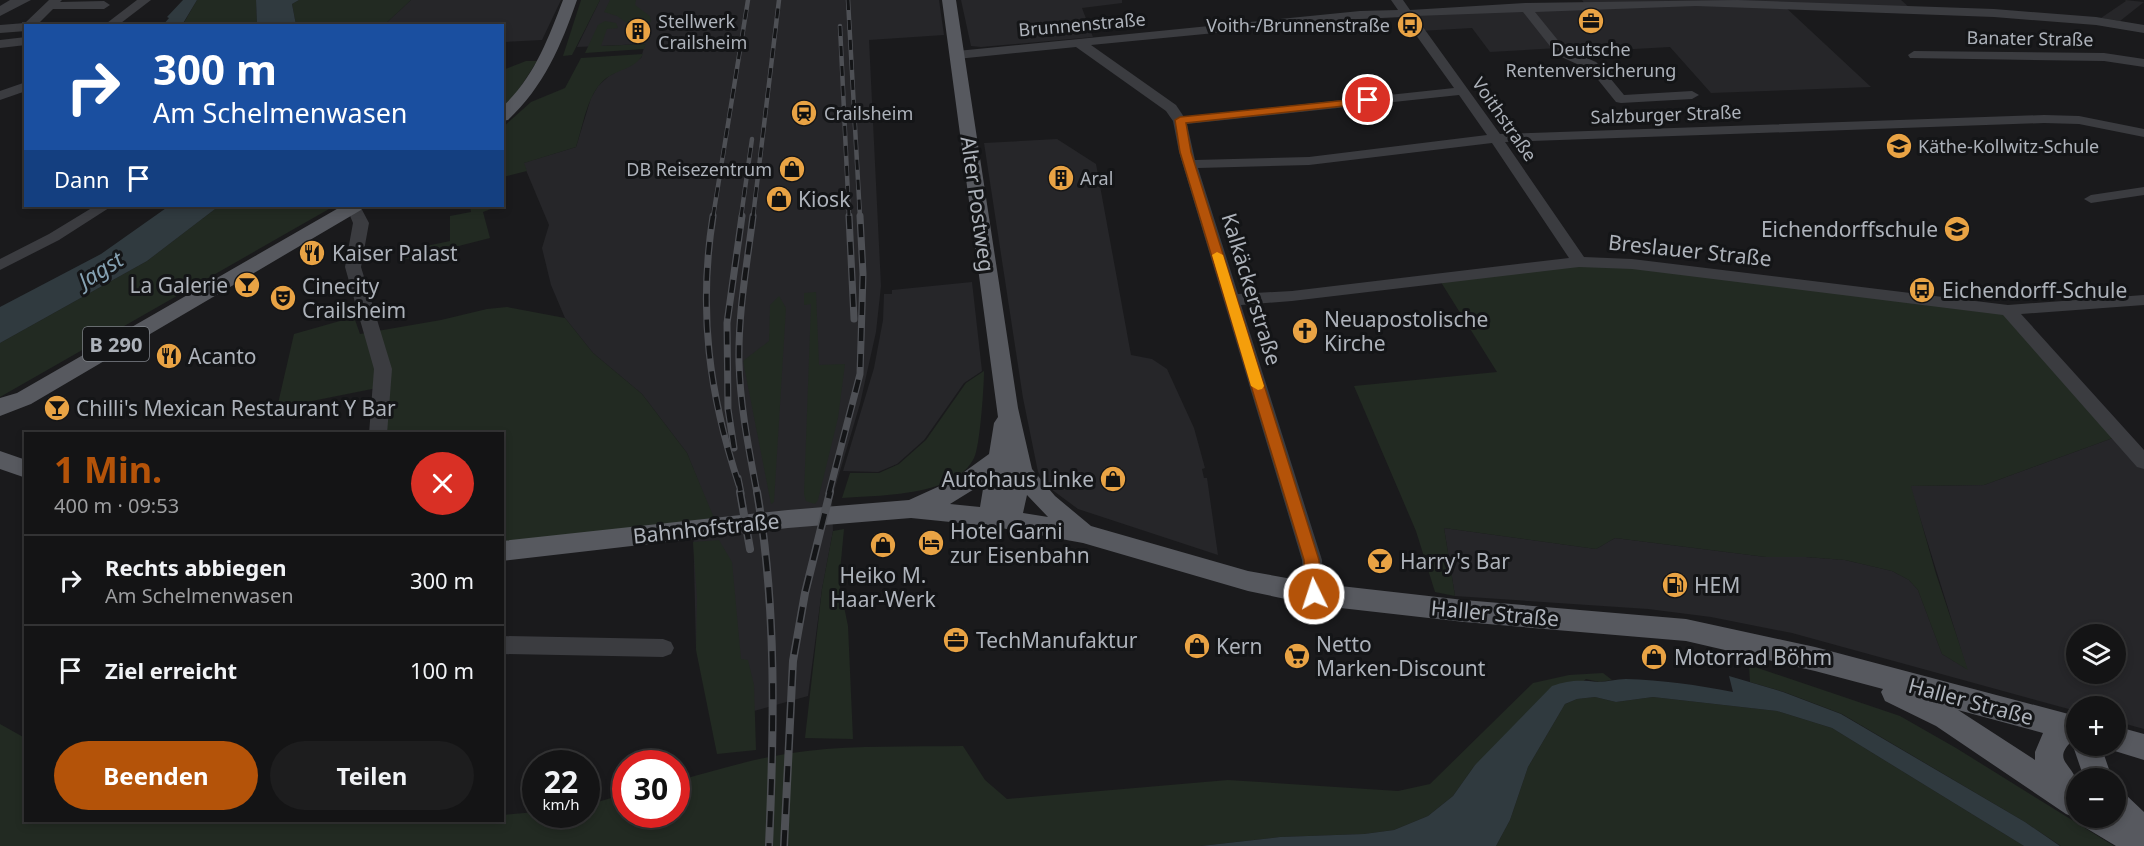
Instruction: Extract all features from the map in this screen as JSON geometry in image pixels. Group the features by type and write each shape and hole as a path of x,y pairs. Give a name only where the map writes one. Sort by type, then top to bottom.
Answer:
{"main road":[{"path":"504,114 534,84 542,72 570,0"},
{"name":"Alter Postweg","path":"949,0 1007,408 1021,472 1047,503 1083,533"},
{"name":"B 290","path":"0,408 10,402 23,399 351,207"},
{"name":"B 290","path":"0,417 23,399"},
{"name":"Alter Postweg","path":"1000,518 999,458 1007,408"},
{"path":"911,509 945,497 967,484 999,458"},
{"path":"0,460 24,468"},
{"name":"Alter Postweg","path":"1000,518 1021,472"},
{"name":"Haller Straße","path":"911,509 1000,518 1083,533 1248,581 1314,594 1464,611 1686,630 1745,642 1848,669 2066,731"},
{"name":"Bahnhofstraße","path":"504,551 788,519 911,509"},
{"path":"1848,669 1947,717 2066,795"},
{"path":"2066,736 2053,738 2049,746 2051,766 2066,789"},
{"path":"2126,742 2144,747"},
{"path":"2126,817 2144,830"},
{"path":"2114,828 2144,846"}],"street":[{"path":"0,12 12,3 25,0"},
{"path":"113,24 145,0"},
{"name":"Voithstraße","path":"1397,0 1496,138 1579,262"},
{"name":"Brunnenstraße","path":"957,55 1406,12 1735,2 1994,13 2096,21 2144,30"},
{"path":"30,24 53,3 104,5"},
{"path":"1525,8 1561,52 1592,65 1621,99 1692,95"},
{"path":"0,29 24,27"},
{"path":"0,44 20,41"},
{"path":"1079,43 1171,108 1180,120 1461,90"},
{"name":"Banater Straße","path":"1914,55 2092,57 2144,63"},
{"path":"1547,75 1671,71"},
{"path":"0,96 24,87"},
{"name":"Salzburger Straße","path":"1190,164 1309,161 1496,138 2044,119 2079,120 2144,133"},
{"name":"Kalkäckerstraße","path":"1180,120 1190,164 1312,560 1314,594"},
{"path":"2091,199 2144,191"},
{"path":"0,265 54,237 103,207"},
{"path":"353,207 361,223 353,267 383,369 378,432"},
{"name":"Breslauer Straße","path":"1231,300 1292,296 1579,262 1632,264 2008,310 2144,300"},
{"path":"2008,310 2144,462"},
{"path":"504,645 663,648"}],"shaded area":[{"path":"197,0 256,0 257,24 183,24"},
{"path":"299,0 411,0 385,24 296,24 292,4"},
{"path":"411,0 561,0 542,40 504,42 504,24 385,24"},
{"path":"581,0 600,0 572,55 563,56"},
{"path":"600,0 939,0 944,35 869,40 881,286 876,332 860,404 832,498 833,531 822,589 808,696 743,714 696,648 693,521 713,518 687,453 642,394 593,353 565,318 551,285 542,248 549,225 523,163 576,147 591,98 598,86 609,76 641,58 645,44 577,47"},
{"path":"610,0 636,0 635,5 650,16 651,22 627,23 617,16 604,12"},
{"path":"961,0 1122,0 1122,3 1082,8 1093,37 981,47 971,46"},
{"path":"1582,0 1901,0 1909,7 1782,4 1871,87 1711,93 1670,47 1581,52 1576,47 1490,52 1472,28 1420,31 1406,12 1585,4"},
{"path":"2126,1 2144,2 2120,21 2101,18"},
{"path":"605,21 616,23 618,28 607,29 601,46 646,44 644,49 585,53 598,25"},
{"path":"643,54 636,63 604,80 598,86 586,111 576,147 524,163 527,171 504,177 504,126 531,102 565,88 581,58"},
{"path":"526,61 537,61 518,91 504,106 504,70"},
{"path":"1057,139 1096,164 1131,355 1152,359 1167,369 1194,428 1205,468 1202,469 1204,478 1207,478 1218,555 1078,509 1047,486 1038,472 1023,398 984,143"},
{"path":"218,207 325,207 329,209 0,397 0,343 147,261"},
{"path":"470,207 496,207 483,212 490,238 400,261 398,252 450,241 450,216 471,212"},
{"path":"1579,262 2008,310 2121,435 1984,485 1911,486 1936,574 1968,670 1942,654 1918,590 1909,580 1892,571 1845,560 1766,557 1615,538 1596,549 1444,528 1455,596 1435,592 1416,531 1354,386 1497,372 1439,279"},
{"path":"972,282 982,371 964,383 924,440 897,464 878,472 843,471 874,368 883,320 884,294 892,294 892,290"},
{"path":"816,292 819,365 845,364 838,418 818,500 815,504 806,501 804,494 811,304 804,305 804,293"},
{"path":"779,296 786,308 774,502 771,504 743,361 769,341 770,305"},
{"path":"507,307 565,318 593,353 642,394 687,453 714,518 504,543 504,432 385,432 387,386 277,408 294,334 354,317 360,334 441,320 487,309"},
{"path":"984,371 976,452 964,471 951,480 934,487 895,494 842,498 850,473 879,473 899,464 926,440 966,383"},
{"path":"2121,435 2144,462 2144,729 2126,724 2126,696 2066,696 2066,708 1792,633 1711,617 1648,609 1455,596 1444,528 1596,549 1615,538 1766,557 1845,560 1892,571 1909,580 1918,590 1942,654 1967,669 1910,486 1984,485"},
{"path":"844,529 839,582 848,626 853,739 805,738 822,589 833,531"},
{"path":"719,540 732,562 741,659 748,660 754,685 756,750 717,754 696,650 697,598 693,542"},
{"path":"1749,665 1900,716 2066,816 2066,828 2085,828 2114,846 2061,846 2025,822 1842,714 1750,682"},
{"path":"1603,673 1612,680 1599,682 1586,679 1475,765 1453,796 1428,816 1394,830 1364,834 1280,837 1201,846 0,846 0,724 24,737 24,822 332,822 346,824 504,822 504,815 522,813 522,828 600,828 600,801 612,798 612,828 690,828 690,777 774,756 826,749 963,746 985,780 1007,799 1228,780 1398,791 1430,784 1533,683 1569,675"},
{"path":"1595,697 1616,702 1653,697 1777,711 1832,728 2024,846 1496,846 1510,820 1528,767 1565,704 1577,699"}],"water":[{"path":"183,0 197,0 183,24 164,24 169,18 167,17"},
{"path":"256,0 299,0 292,4 296,24 257,24"},
{"name":"Jagst","path":"168,207 218,207 147,261 0,343 0,307 101,254"},
{"path":"1729,676 1783,692 1841,714 2025,822 2060,846 2024,846 1832,728 1777,711 1653,697 1616,702 1595,697 1577,699 1565,704 1528,767 1510,820 1496,846 1201,846 1280,837 1364,834 1394,830 1428,816 1453,796 1475,765 1552,686 1558,684 1622,679 1680,683 1733,692"}],"railway":[{"path":"713,217 748,0"},
{"path":"753,217 779,0"},
{"path":"848,0 860,217"},
{"path":"840,26 849,217"},
{"path":"741,217 752,139"},
{"path":"713,216 707,285 709,352 720,418 739,485"},
{"path":"734,448 728,409 727,323 742,216"},
{"path":"753,216 741,307 739,362 743,411 757,493"},
{"path":"849,216 854,319"},
{"path":"829,493 860,374 863,274 860,216"},
{"path":"738,478 741,493"},
{"path":"740,492 750,549"},
{"path":"757,492 771,624 773,713 769,846"},
{"path":"784,846 793,661 805,593 830,492"}],"slow traffic":[{"path":"1217,255 1258,386"}],"place":[{"name":"Deutsche Rentenversicherung","path":"1591,21"},
{"name":"Voith-/Brunnenstraße","path":"1410,25"},
{"name":"Stellwerk Crailsheim","path":"638,31"},
{"name":"Crailsheim","path":"804,113"},
{"name":"Käthe-Kollwitz-Schule","path":"1899,146"},
{"name":"DB Reisezentrum","path":"792,169"},
{"name":"Aral","path":"1061,178"},
{"name":"Kiosk","path":"779,199"},
{"name":"Eichendorffschule","path":"1957,229"},
{"name":"Kaiser Palast","path":"312,253"},
{"name":"La Galerie","path":"247,285"},
{"name":"Eichendorff-Schule","path":"1922,290"},
{"name":"Cinecity Crailsheim","path":"283,298"},
{"name":"Neuapostolische Kirche","path":"1305,331"},
{"name":"Acanto","path":"169,356"},
{"name":"Chilli's Mexican Restaurant Y Bar","path":"57,408"},
{"name":"Autohaus Linke","path":"1113,479"},
{"name":"Hotel Garni zur Eisenbahn","path":"931,543"},
{"name":"Heiko M. Haar-Werk","path":"883,545"},
{"name":"Harry's Bar","path":"1380,561"},
{"name":"HEM","path":"1675,585"},
{"name":"TechManufaktur","path":"956,640"},
{"name":"Kern","path":"1197,646"},
{"name":"Netto Marken-Discount","path":"1297,656"},
{"name":"Motorrad Böhm","path":"1654,657"}],"route":[{"path":"1314,594 1312,560 1186,152 1180,120 1368,100"}]}
